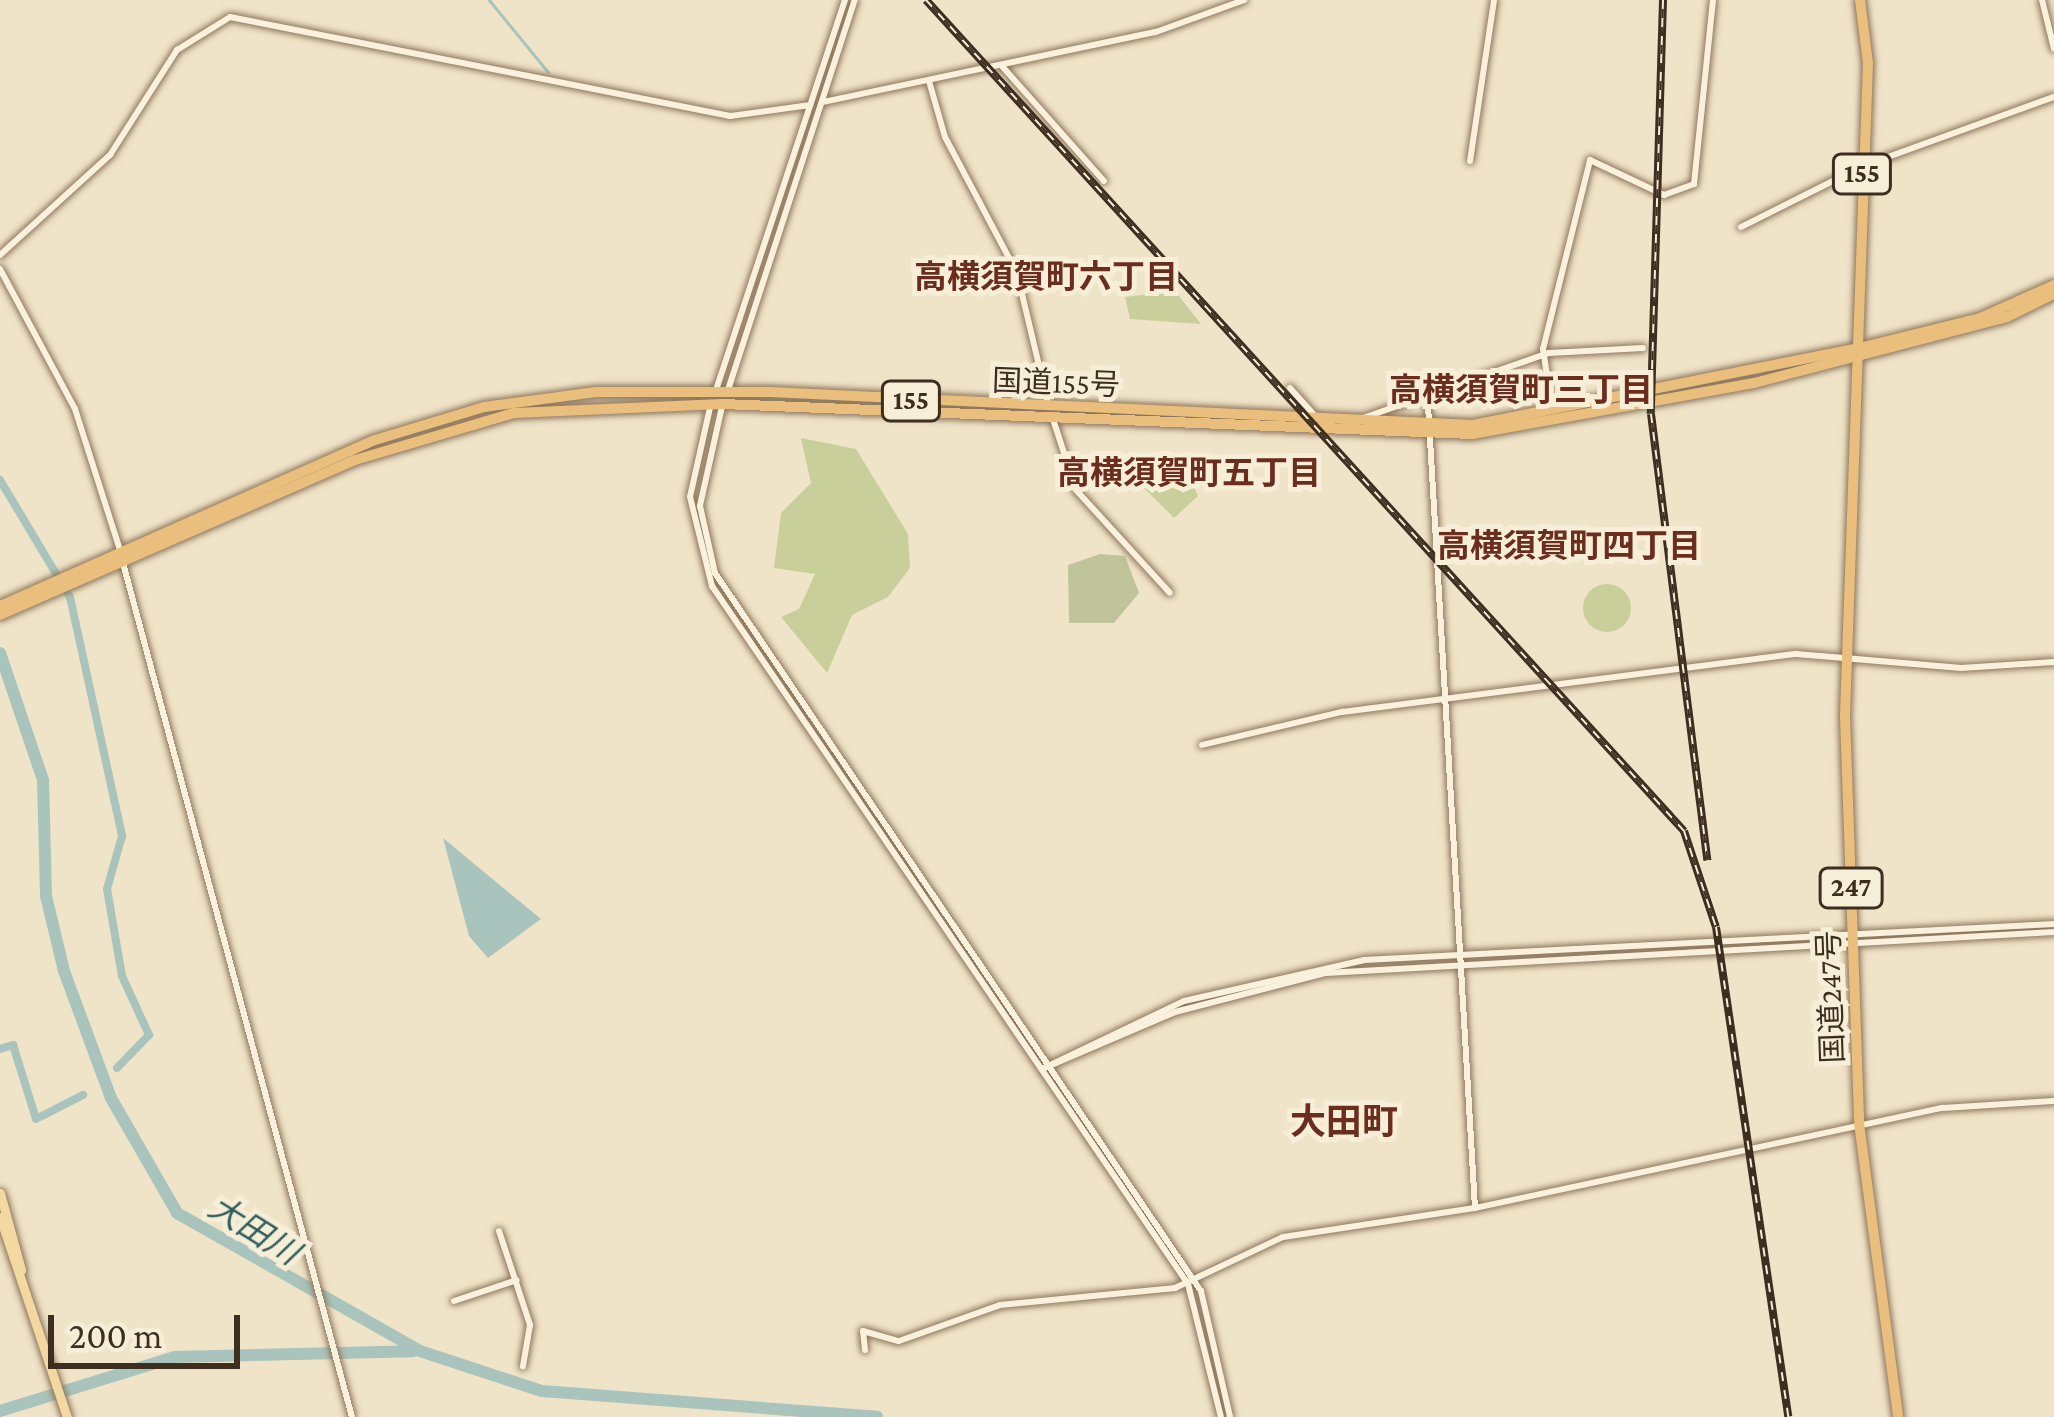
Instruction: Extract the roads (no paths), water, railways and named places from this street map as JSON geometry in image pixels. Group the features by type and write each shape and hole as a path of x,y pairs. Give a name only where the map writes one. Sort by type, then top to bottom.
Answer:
{"highway":[{"name":"155","path":"1855,353 1863,166 1860,0"},
{"name":"国道155号","path":"0,606 472,421 719,398 1431,432 1520,430 1855,353 1980,318 2054,290"},
{"name":"国道155号","path":"1051,413 1319,420 1431,432 1553,413 1855,353"},
{"name":"国道247号","path":"1855,353 1845,651 1859,1123 1898,1417"},
{"name":"国道155号","path":"0,615 122,557"}],"main road":[{"path":"0,1193 20,1270"},
{"path":"0,1216 67,1417"}],"street":[{"path":"845,0 690,497 703,569 1191,1282 1220,1417"},
{"path":"855,0 719,398 700,506 715,573 1050,1064 1191,1282 1231,1417"},
{"path":"0,255 110,154 177,50 230,17 730,116 811,105 1001,65 1244,0"},
{"path":"1470,160 1495,0"},
{"path":"1553,413 1543,355 1590,160 1664,195 1694,184 1713,0"},
{"path":"2042,0 2054,49"},
{"path":"1001,65 1105,181"},
{"path":"929,81 1017,273 1051,413 1076,490 1170,593"},
{"path":"1741,226 1863,166 2054,97"},
{"path":"0,269 75,409 122,557 352,1417"},
{"path":"1364,424 1363,411 1543,355 1643,348"},
{"path":"1290,388 1319,420"},
{"path":"1427,388 1475,1208"},
{"path":"1202,745 1447,698 1845,651 1961,668 2054,662"},
{"path":"1042,1069 1262,978 1462,953 2054,928"},
{"path":"1050,1064 1240,992 1462,963 1852,938"},
{"path":"865,1350 863,1331 899,1341 1000,1305 1191,1282 1283,1237 1475,1208 1859,1123 2054,1101"},
{"path":"500,1231 530,1325 523,1366"},
{"path":"454,1301 517,1280"}],"water":[{"path":"443,838 541,919 488,958 469,936"}],"waterway":[{"path":"489,0 548,72"},
{"path":"0,480 70,597 122,836 107,889 122,976 149,1035 117,1068"},
{"name":"大田川","path":"0,653 43,780 46,896 64,971 111,1098 177,1213 420,1351 542,1391 877,1417"},
{"path":"0,1049 13,1045 36,1119 83,1095"},
{"path":"0,1411 174,1357 413,1351"}],"railway":[{"path":"926,0 1684,831 1716,927 1788,1417"},
{"path":"1663,0 1651,414 1707,860"}],"district":[{"name":"高横須賀町六丁目","path":"1046,277"},
{"name":"高横須賀町三丁目","path":"1521,390"},
{"name":"高横須賀町五丁目","path":"1189,473"},
{"name":"高横須賀町四丁目","path":"1569,546"},
{"name":"大田町","path":"1344,1123"}]}
